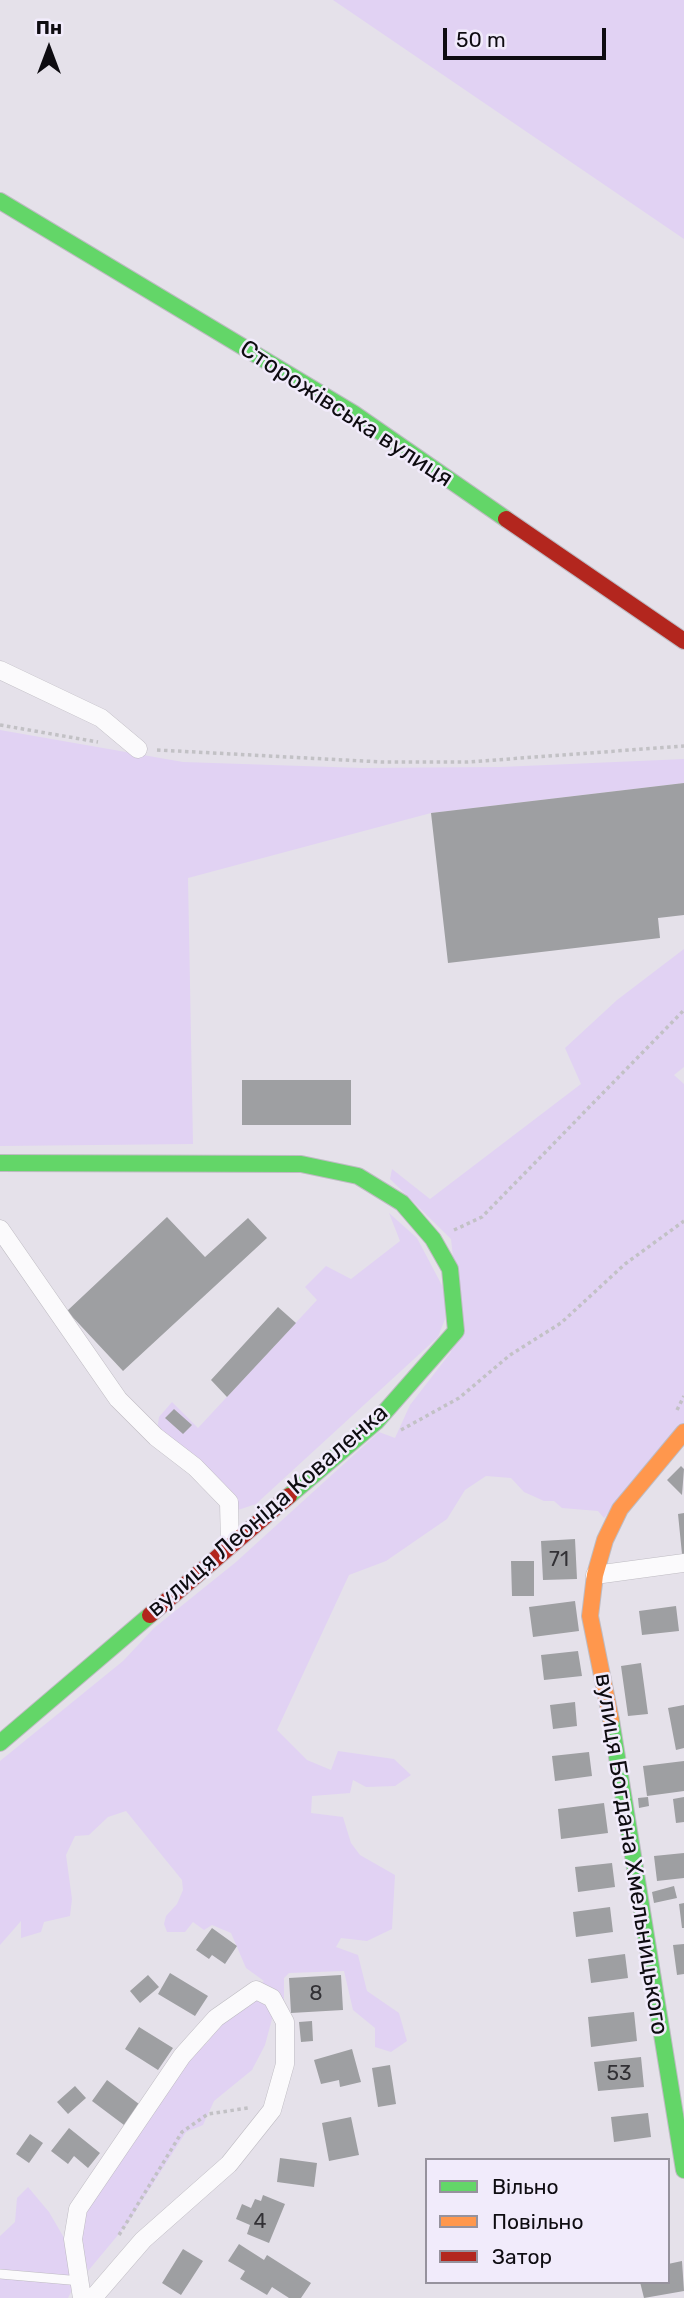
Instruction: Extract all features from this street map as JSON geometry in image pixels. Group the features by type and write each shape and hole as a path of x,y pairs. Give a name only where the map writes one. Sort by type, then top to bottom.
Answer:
{"street":[{"name":"Сторожівська вулиця","path":"0,201 353,413 684,641"},
{"path":"0,670 101,718 138,749"},
{"name":"вулиця Леоніда Коваленка","path":"0,1163 301,1164 358,1176 402,1203 433,1239 450,1269 456,1331 376,1422 0,1743"},
{"path":"0,1229 118,1399 156,1437 195,1467 229,1502 230,1546"},
{"name":"вулиця Богдана Хмельницького","path":"684,1432 620,1509 606,1540 595,1575 590,1616 615,1742 684,2170"},
{"path":"595,1575 684,1563"},
{"path":"82,2290 73,2239 78,2209 182,2056 216,2018 256,1990 272,1997 285,2022 285,2064 272,2110 229,2164 142,2240 93,2298"}],"lane":[{"path":"0,2274 82,2290"}],"path":[{"path":"0,724 100,742"},
{"path":"138,749 382,762 468,762 684,746"},
{"path":"433,1239 482,1217 684,1010"},
{"path":"376,1422 390,1430 405,1430 459,1398 510,1355 561,1323 625,1264 684,1221"},
{"path":"116,2241 182,2133 208,2114 274,2104"}],"shaded area":[{"path":"333,0 684,0 684,239"},
{"path":"0,730 183,762 362,768 501,767 684,759 684,783 431,813 188,878 193,1144 0,1146"},
{"path":"684,949 684,1067 674,1075 684,1084 684,1426 604,1518 598,1511 562,1508 554,1501 544,1501 524,1492 511,1478 486,1476 465,1490 447,1519 386,1561 349,1575 277,1730 307,1760 331,1770 338,1751 394,1759 411,1775 395,1786 366,1787 353,1780 350,1793 312,1796 311,1813 343,1817 351,1843 360,1855 395,1875 392,1929 367,1941 341,1938 336,1947 358,1955 367,1991 399,2013 407,2041 391,2052 375,2047 375,2028 353,2010 344,1971 289,1973 284,1978 284,2008 272,2019 265,2045 252,2070 214,2101 203,2125 186,2132 128,2223 88,2271 81,2247 85,2215 96,2195 186,2060 208,2042 219,2022 264,1981 246,1968 231,1933 212,1925 204,1930 193,1922 185,1932 167,1932 164,1924 166,1916 177,1904 183,1890 182,1880 126,1811 108,1817 89,1835 75,1836 66,1855 72,1899 70,1916 44,1922 41,1932 21,1938 21,1921 0,1945 0,1761 123,1661 154,1628 236,1562 379,1432 395,1438 410,1405 451,1352 454,1266 451,1239 390,1179 392,1169 430,1199 581,1084 565,1048 617,1000"},
{"path":"389,1213 417,1238 446,1293 445,1319 438,1337 256,1504 229,1513 156,1437 159,1417 172,1402 198,1428 317,1300 305,1287 326,1266 351,1279 400,1241"},
{"path":"28,2187 49,2212 70,2248 74,2286 68,2298 0,2298 0,2236 15,2222 17,2198"}],"building":[{"path":"684,783 684,915 658,918 660,938 448,963 431,813"},
{"path":"242,1080 351,1080 351,1125 242,1125"},
{"path":"167,1217 205,1257 248,1218 267,1238 123,1371 67,1311"},
{"path":"278,1307 296,1323 227,1397 211,1380"},
{"path":"174,1409 192,1425 183,1434 165,1418"},
{"path":"681,1466 684,1469 682,1495 667,1480"},
{"path":"684,1513 684,1554 682,1554 678,1514"},
{"path":"575,1539 577,1579 543,1580 541,1541"},
{"path":"511,1561 534,1561 534,1596 512,1596"},
{"path":"575,1601 579,1631 533,1637 529,1607"},
{"path":"676,1606 679,1631 642,1635 639,1611"},
{"path":"578,1651 582,1676 544,1680 541,1655"},
{"path":"641,1663 648,1714 628,1716 621,1666"},
{"path":"575,1702 577,1726 553,1729 550,1705"},
{"path":"684,1705 684,1748 676,1750 668,1708"},
{"path":"589,1752 592,1776 555,1781 552,1756"},
{"path":"684,1761 684,1791 647,1796 643,1766"},
{"path":"648,1797 649,1806 639,1808 638,1798"},
{"path":"684,1797 684,1822 676,1823 673,1799"},
{"path":"604,1803 608,1833 561,1839 558,1809"},
{"path":"684,1853 684,1878 657,1881 654,1856"},
{"path":"612,1863 615,1887 578,1892 575,1867"},
{"path":"674,1886 677,1898 654,1903 652,1892"},
{"path":"684,1903 684,1928 682,1928 679,1904"},
{"path":"610,1907 613,1932 576,1937 573,1912"},
{"path":"212,1928 237,1946 225,1964 212,1955 209,1959 196,1950"},
{"path":"684,1944 684,1974 677,1975 673,1945"},
{"path":"625,1954 628,1978 591,1983 588,1959"},
{"path":"170,1973 208,1996 195,2016 158,1994"},
{"path":"148,1975 159,1987 140,2003 130,1991"},
{"path":"341,1975 343,2010 291,2013 289,1978"},
{"path":"634,2012 637,2041 591,2047 588,2017"},
{"path":"312,2021 313,2041 301,2042 299,2022"},
{"path":"139,2027 173,2048 158,2070 125,2049"},
{"path":"352,2049 361,2082 340,2087 339,2080 321,2084 314,2060"},
{"path":"641,2057 644,2087 598,2091 594,2062"},
{"path":"390,2065 396,2104 378,2107 372,2068"},
{"path":"107,2080 139,2104 124,2125 92,2101"},
{"path":"75,2086 86,2098 68,2114 57,2102"},
{"path":"648,2113 651,2137 614,2142 611,2117"},
{"path":"351,2117 359,2155 329,2161 322,2123"},
{"path":"69,2128 100,2153 88,2168 74,2156 68,2164 51,2151"},
{"path":"30,2134 43,2143 29,2163 16,2154"},
{"path":"280,2158 317,2163 314,2187 277,2182"},
{"path":"263,2195 285,2204 269,2243 247,2234 250,2225 236,2219 242,2204 251,2208 255,2199 261,2201"},
{"path":"239,2244 264,2260 267,2255 311,2283 301,2298 289,2298 272,2287 267,2295 240,2279 245,2271 228,2261"},
{"path":"183,2249 203,2261 181,2295 162,2283"},
{"path":"682,2261 684,2291 644,2298 640,2284 670,2284 670,2264"}],"traffic: fast":[{"path":"0,201 353,413 506,519"},
{"path":"0,1163 301,1164 358,1176 402,1203 433,1239 450,1269 456,1331 376,1422 289,1496"},
{"path":"0,1743 150,1615"},
{"path":"611,1720 684,2170"}],"traffic: slow":[{"path":"611,1720 590,1616 595,1575 605,1540 620,1509 684,1432"}],"traffic: jam":[{"path":"506,519 684,641"},
{"path":"150,1615 289,1496"}]}
